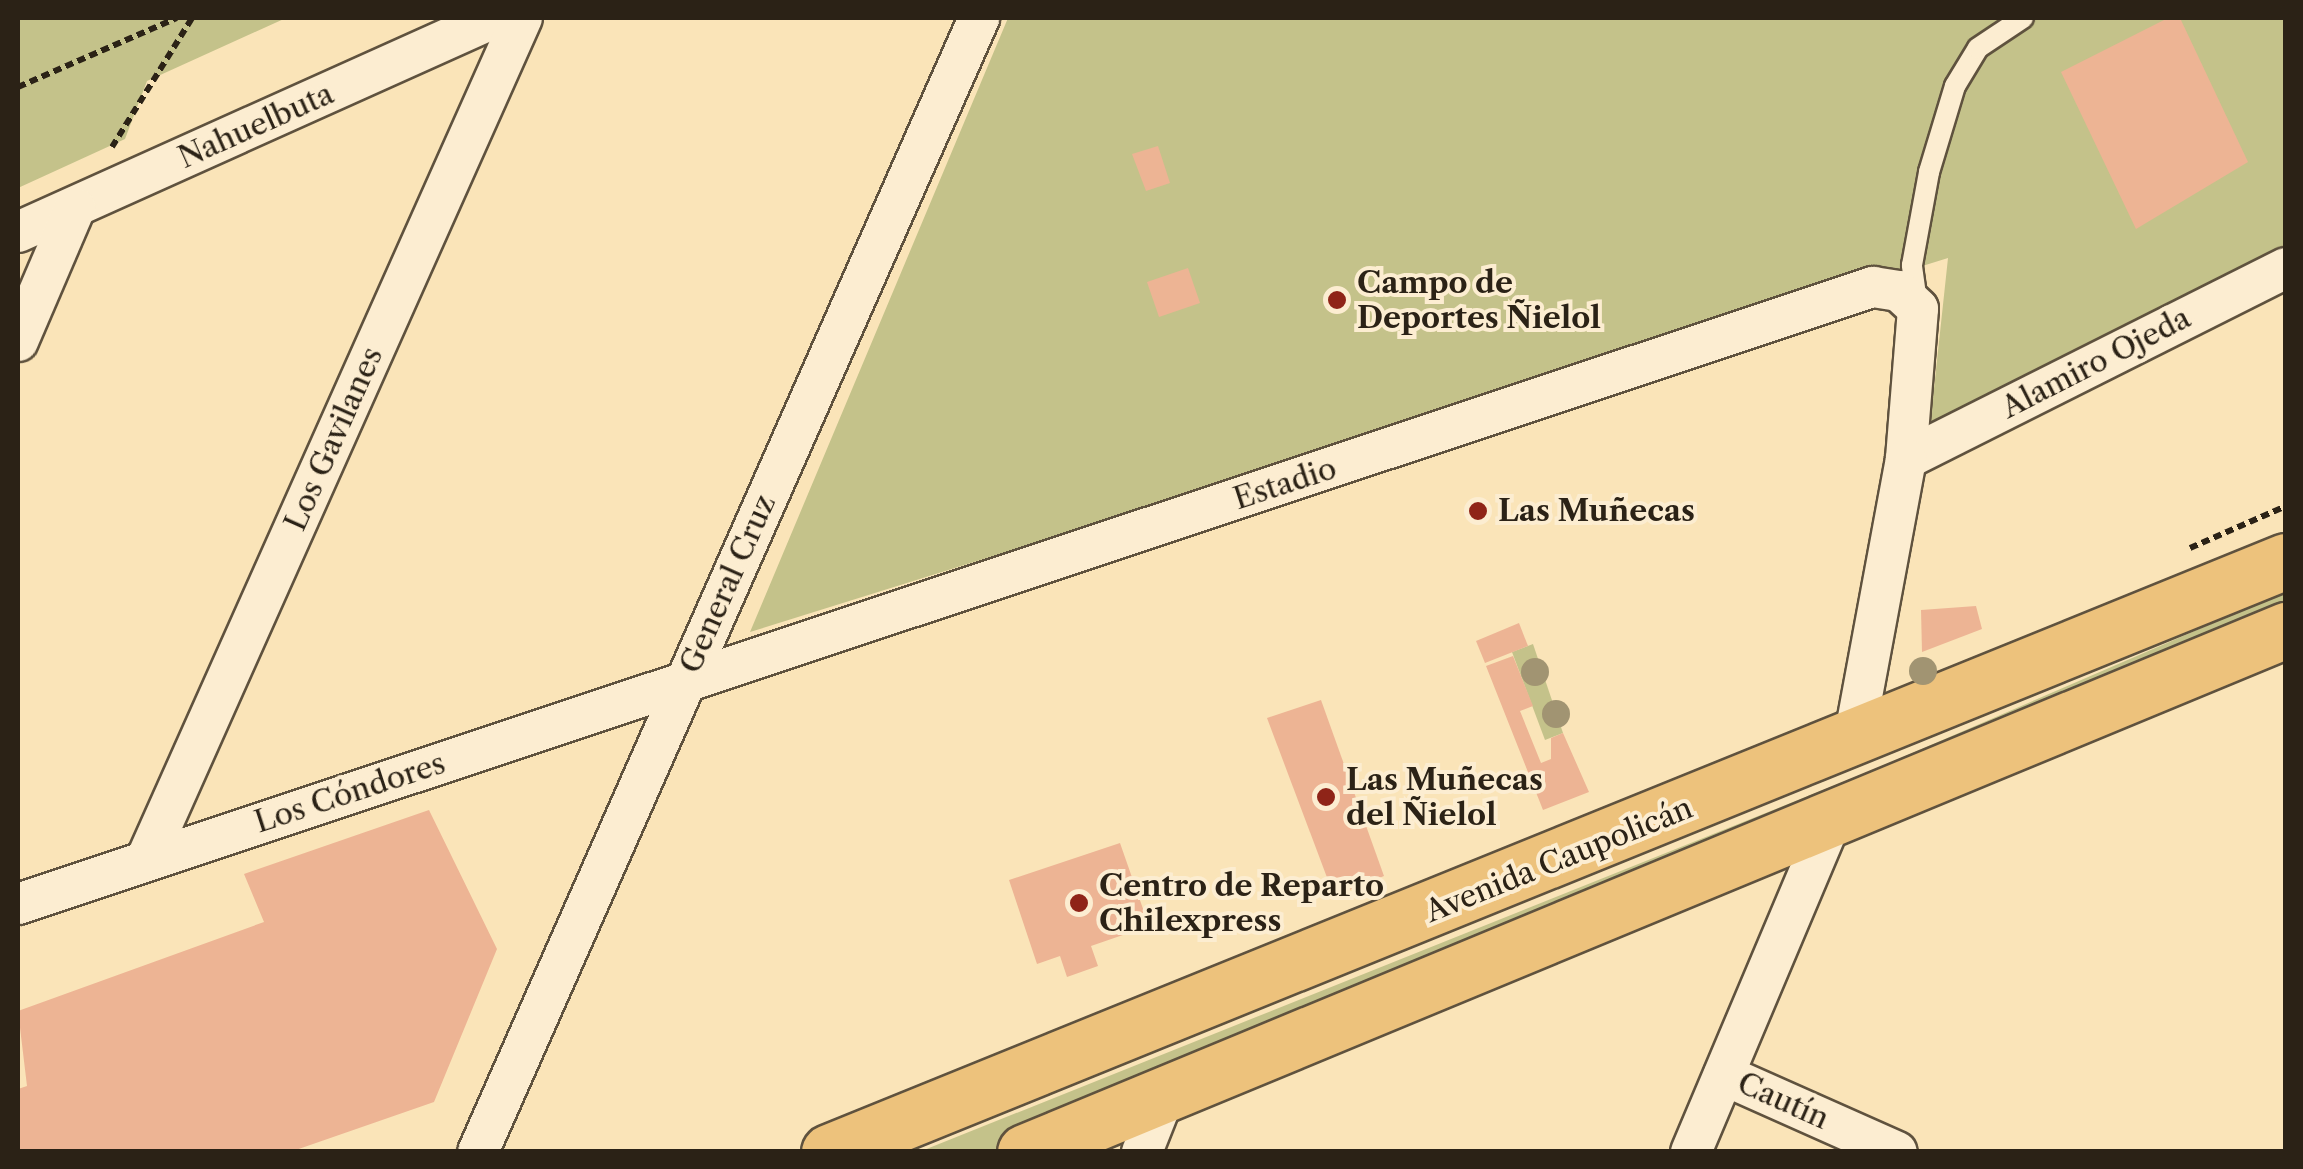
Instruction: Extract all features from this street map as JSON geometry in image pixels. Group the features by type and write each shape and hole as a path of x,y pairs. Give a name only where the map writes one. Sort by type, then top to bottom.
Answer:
{"main road":[{"name":"Avenida Caupolicán","path":"829,1152 1240,991 2286,560"},
{"name":"Avenida Caupolicán","path":"1026,1152 1163,1099 1835,811 2286,630"},
{"path":"1785,834 1837,792 1854,739"},
{"path":"1163,1099 1191,1041 1240,991"}],"street":[{"name":"Nahuelbuta","path":"18,232 494,18"},
{"name":"Los Gavilanes","path":"146,860 522,18"},
{"name":"General Cruz","path":"478,1152 979,18"},
{"path":"18,342 75,208"},
{"name":"Alamiro Ojeda","path":"1906,459 2286,268"},
{"path":"1854,739 1906,459 1902,298"},
{"name":"Estadio","path":"684,684 1902,298"},
{"name":"Los Cóndores","path":"18,904 684,684"},
{"path":"1691,1152 1835,811"},
{"name":"Cautín","path":"1724,1075 1897,1152"},
{"path":"1142,1152 1163,1099"}],"lane":[{"path":"1902,298 1956,86 1978,48 2022,18"}],"path":[{"path":"18,86 177,18"},
{"path":"75,208 192,18"}],"shaded area":[{"path":"18,18 286,18 147,81 125,139 18,188"},
{"name":"Campo de Deportes Ñielol","path":"1008,18 2285,18 2285,258 1929,435 1948,258 750,632"},
{"path":"2285,592 2285,616 999,1151 919,1152 1873,770"},
{"path":"1533,644 1563,733 1545,740 1512,652"}],"building":[{"path":"2168,18 2180,18 2248,162 2136,229 2061,72"},
{"path":"1158,146 1170,183 1146,191 1132,154"},
{"path":"1188,268 1200,303 1159,317 1147,282"},
{"path":"1976,606 1982,629 1922,652 1921,610"},
{"path":"1519,623 1528,646 1485,663 1476,641"},
{"path":"1513,656 1533,706 1520,711 1541,763 1551,759 1551,738 1563,733 1589,792 1543,810 1486,666"},
{"name":"Las Muñecas del Ñielol","path":"1321,700 1384,876 1334,896 1267,718"},
{"path":"429,810 497,949 434,1102 290,1152 18,1152 18,1089 27,1086 18,1011 264,922 244,874"},
{"name":"Centro de Reparto Chilexpress","path":"1120,843 1149,926 1091,946 1098,966 1067,977 1060,956 1037,964 1009,880"}],"place":[{"name":"Campo de Deportes Ñielol","path":"1337,300"},
{"name":"Las Muñecas","path":"1478,511"},
{"name":"Las Muñecas del Ñielol","path":"1326,797"},
{"name":"Centro de Reparto Chilexpress","path":"1079,903"}]}
